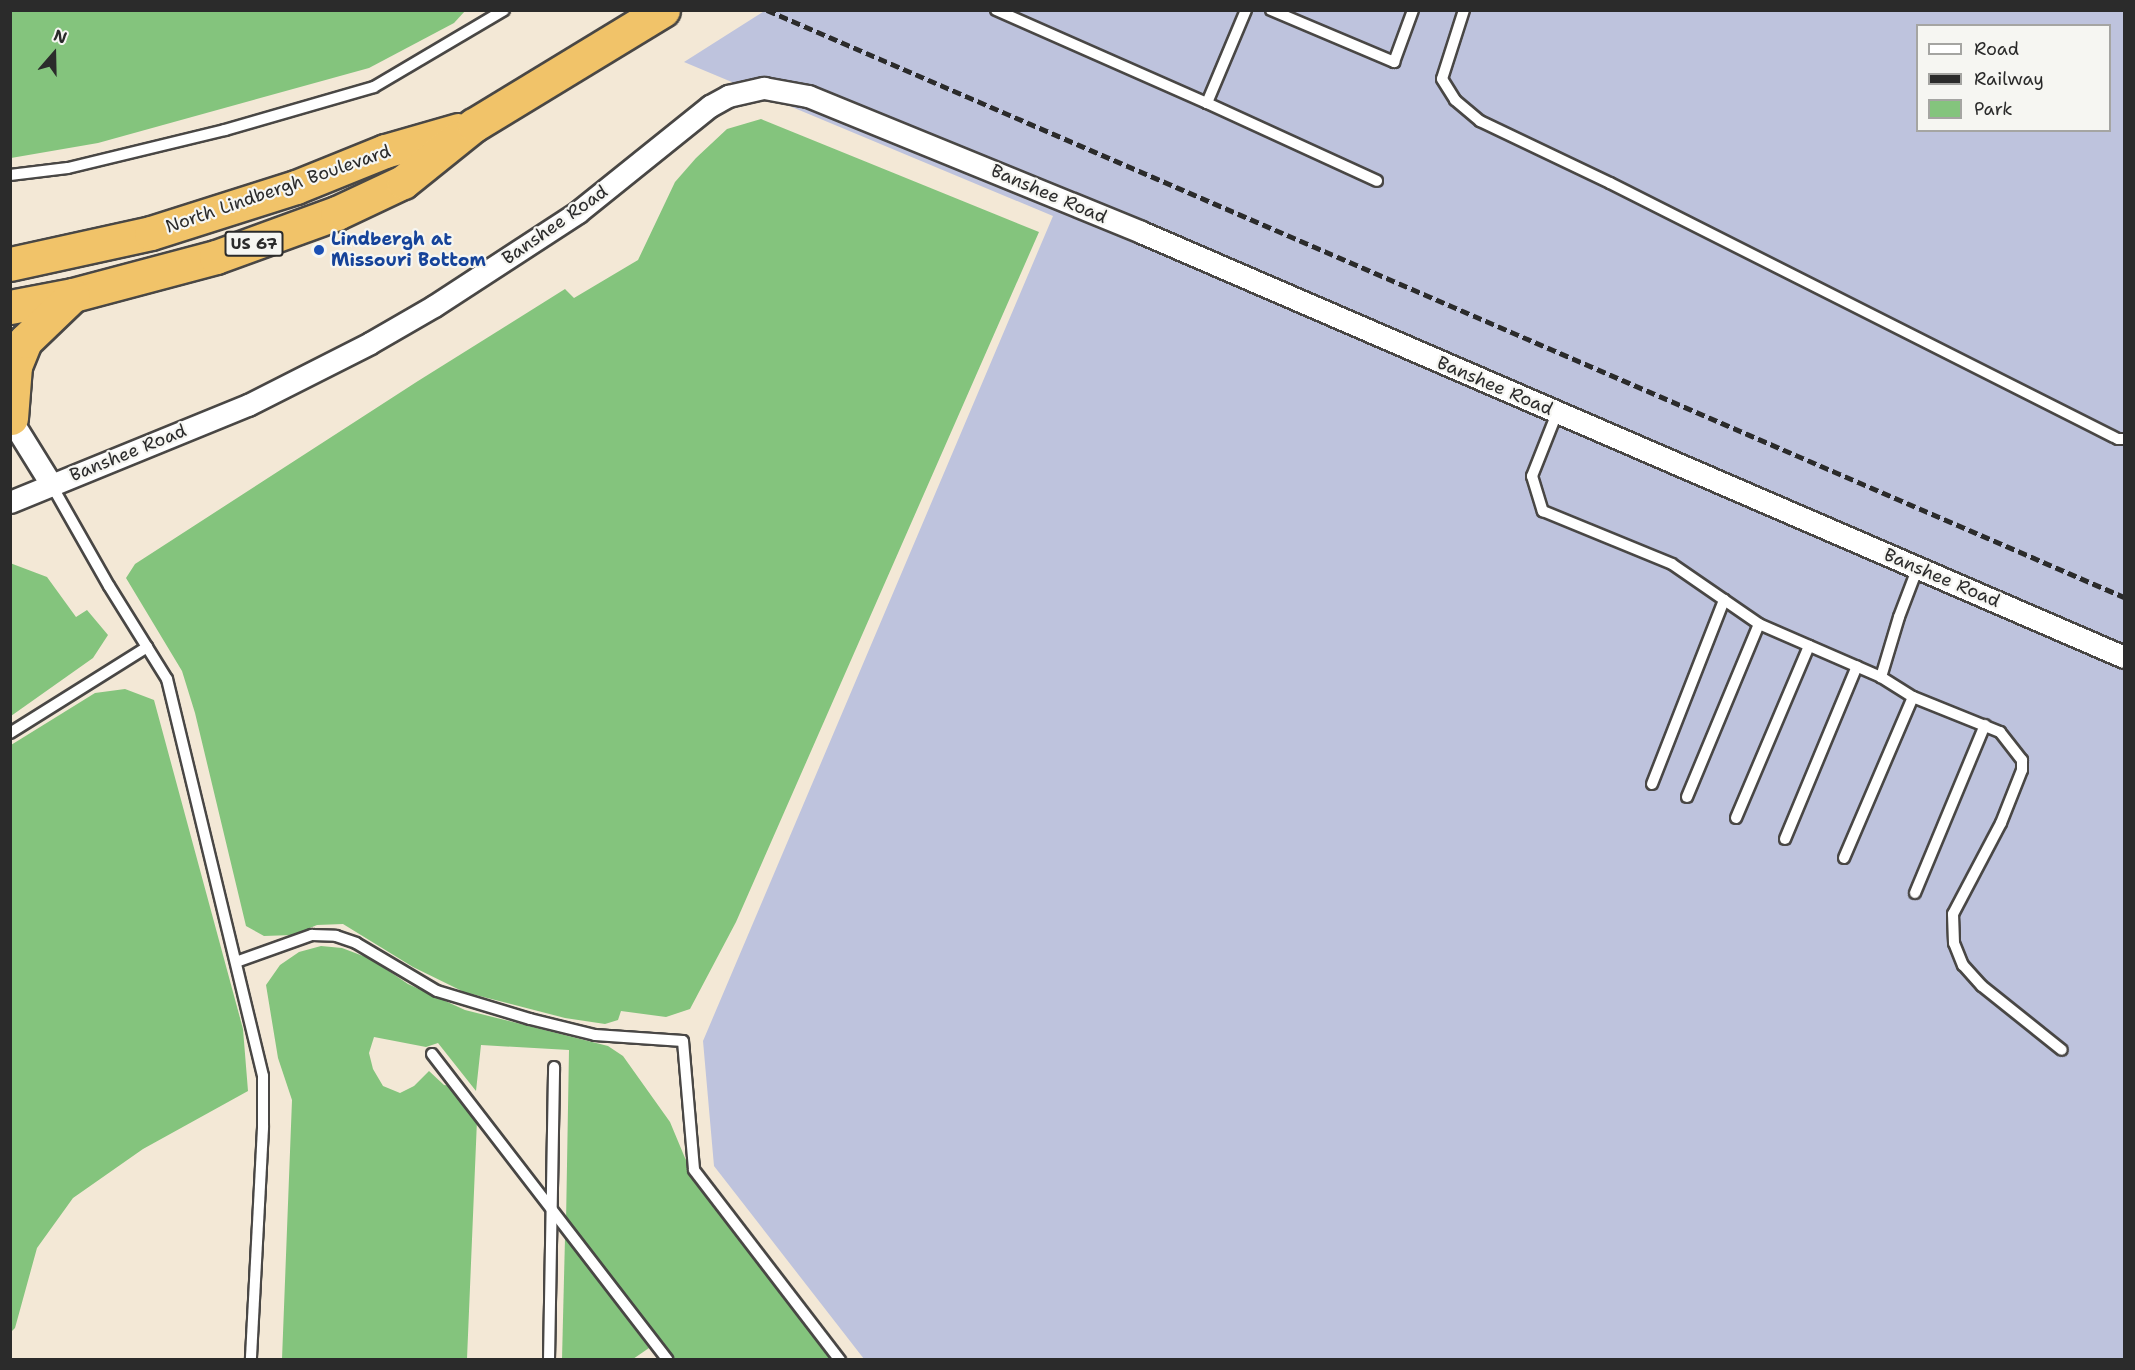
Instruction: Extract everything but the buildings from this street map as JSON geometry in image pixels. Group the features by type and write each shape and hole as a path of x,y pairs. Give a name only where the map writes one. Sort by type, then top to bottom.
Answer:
{"highway":[{"name":"North Lindbergh Boulevard","path":"10,307 73,295 216,257 337,213 402,182 474,125 663,10"},
{"name":"North Lindbergh Boulevard","path":"18,260 151,233 296,187 385,152 474,125"},
{"path":"11,418 15,366 25,341 73,295"}],"street":[{"name":"Banshee Road","path":"10,502 248,405 370,343 434,306 578,212 710,106 728,96 764,88 808,96 953,153 2124,657"},
{"path":"11,418 51,484"}],"lane":[{"path":"10,176 68,168 225,130 374,87 504,10"},
{"path":"996,10 1377,181"},
{"path":"1207,103 1246,10"},
{"path":"1271,10 1394,62 1413,10"},
{"path":"1464,10 1442,79 1455,100 1480,121 1610,183 2118,439 2124,439"},
{"path":"1557,413 1532,476 1543,511 1672,564 1759,624 1881,677 1913,697 2000,732 2016,750 2022,760 2022,770 2001,823 1953,914 1954,943 1963,965 1982,986 2062,1050"},
{"path":"51,484 167,679 263,1076 263,1128 251,1359"},
{"path":"1881,677 1899,617 1918,567"},
{"path":"1652,783 1724,600"},
{"path":"1688,797 1759,624"},
{"path":"1736,818 1809,646"},
{"path":"10,733 147,647"},
{"path":"1785,839 1857,666"},
{"path":"1844,858 1913,697"},
{"path":"1915,893 1984,725"},
{"path":"236,962 312,935 336,936 356,943 437,991 520,1016 595,1035 683,1041 694,1170 840,1359"},
{"path":"432,1054 668,1359"},
{"path":"549,1359 554,1067"}],"shaded area":[{"path":"766,10 2124,11 2124,1359 864,1359 714,1166 703,1041 1053,216 684,62"}],"green space":[{"path":"11,10 465,11 454,23 369,68 98,143 11,158"},
{"path":"761,119 1039,232 736,922 690,1009 666,1017 621,1011 618,1020 605,1024 565,1018 464,992 413,967 343,924 317,925 293,935 264,936 246,926 195,713 182,671 126,578 135,564 565,289 574,298 638,260 675,182 696,158 727,129"},
{"path":"10,563 47,577 76,617 87,610 108,635 93,658 11,716"},
{"path":"125,689 154,700 243,1029 248,1091 143,1149 73,1198 37,1248 15,1328 11,1332 11,745 95,693"},
{"path":"321,946 342,948 371,959 408,984 465,1010 608,1046 623,1056 670,1122 685,1158 715,1206 833,1359 672,1359 566,1222 569,1050 481,1045 476,1091 438,1043 426,1047 374,1037 369,1053 373,1069 383,1086 400,1093 414,1086 429,1071 444,1085 452,1086 477,1120 467,1359 282,1359 292,1100 278,1058 266,985 280,965 299,952"},
{"path":"565,1238 649,1348 633,1359 562,1359"}],"railway":[{"path":"767,10 2124,597"}],"place":[{"name":"Lindbergh at Missouri Bottom","path":"319,250"}]}
